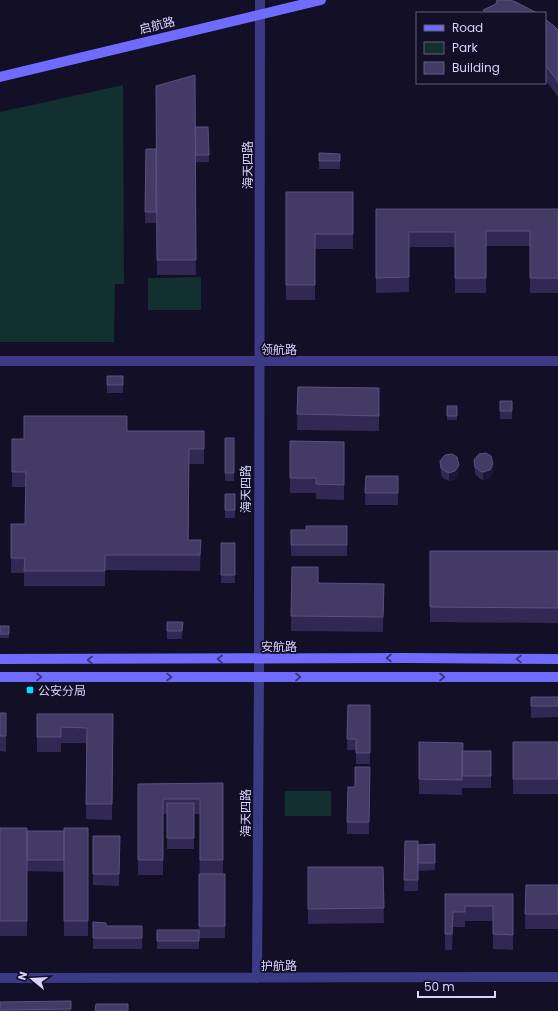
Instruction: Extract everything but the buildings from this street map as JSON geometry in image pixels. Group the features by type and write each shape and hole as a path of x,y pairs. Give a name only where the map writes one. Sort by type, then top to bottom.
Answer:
{"street":[{"name":"海天四路","path":"257,978 260,0"},
{"name":"启航路","path":"0,77 321,0"},
{"name":"领航路","path":"0,361 558,361"},
{"name":"安航路","path":"0,660 406,658 558,659"},
{"path":"0,677 558,677"},
{"name":"护航路","path":"0,978 558,977"}],"green space":[{"path":"123,85 124,284 115,284 114,342 0,342 0,112"},
{"path":"201,277 201,310 148,310 148,278"},
{"path":"285,791 331,791 331,816 285,816"}],"place":[{"name":"公安分局","path":"30,690"}]}
